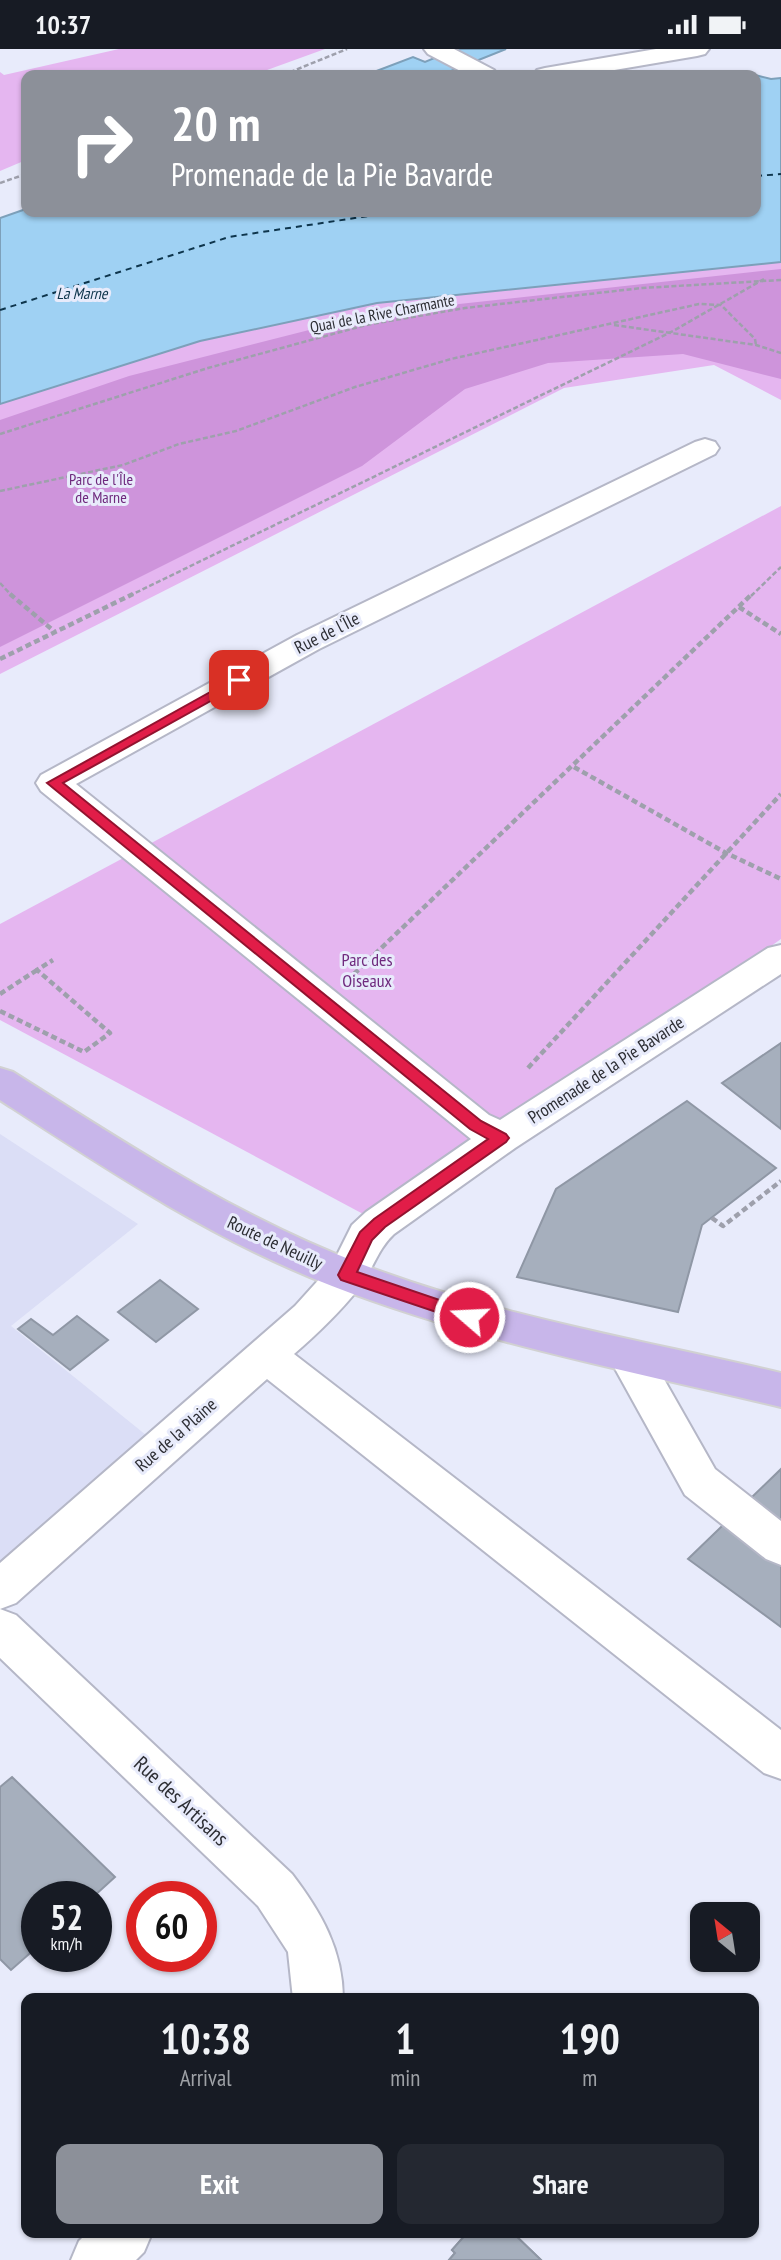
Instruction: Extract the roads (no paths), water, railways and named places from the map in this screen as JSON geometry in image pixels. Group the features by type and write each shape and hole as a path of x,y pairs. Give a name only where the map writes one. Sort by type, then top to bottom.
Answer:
{"main road":[{"name":"Route de Neuilly","path":"0,1083 206,1210 347,1275 469,1317 781,1390"}],"street":[{"path":"436,49 475,70"},
{"path":"574,70 697,49"},
{"name":"Rue de l'Île","path":"488,1132 54,783 308,642 705,448"},
{"name":"Promenade de la Pie Bavarde","path":"347,1275 366,1236 488,1132 781,957"},
{"name":"Rue de la Plaine","path":"0,1590 267,1356 309,1317 347,1275"},
{"path":"267,1356 781,1758"},
{"path":"629,1356 700,1482 781,1546"},
{"name":"Rue des Artisans","path":"0,1629 275,1890 306,1932 319,1978 318,1993"},
{"path":"97,2260 120,2238"}],"water":[{"path":"456,49 506,49 454,70 379,70 413,57 425,62"},
{"name":"La Marne","path":"761,76 781,78 781,262 377,303 200,341 0,404 0,218 21,211 21,217 761,217"}],"park label":[{"name":"Parc de l'Île de Marne","path":"101,488"},
{"name":"Parc des Oiseaux","path":"367,970"}]}
